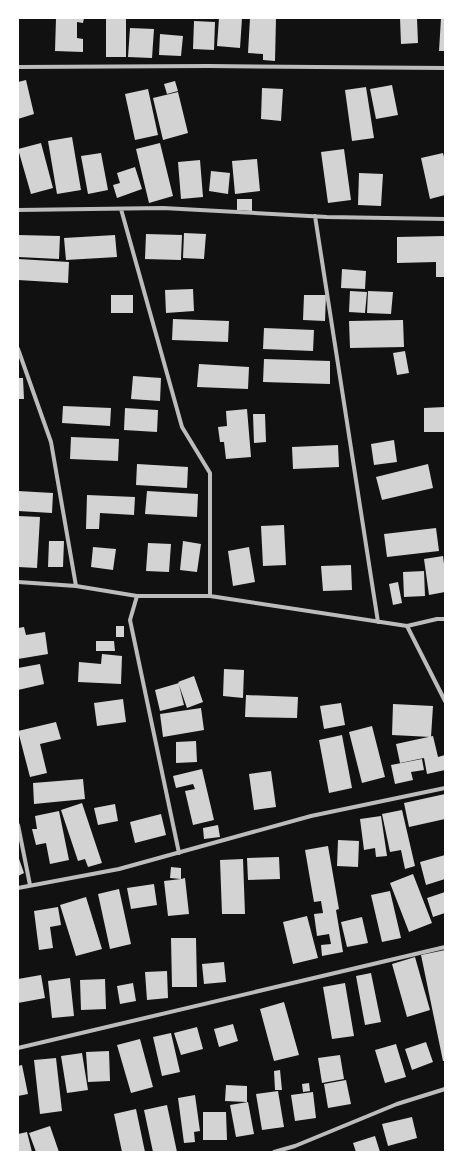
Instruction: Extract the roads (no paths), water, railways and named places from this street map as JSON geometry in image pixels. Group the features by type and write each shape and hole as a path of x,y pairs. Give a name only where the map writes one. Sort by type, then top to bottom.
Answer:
{"street":[{"path":"18,67 208,66 445,68"},
{"path":"18,210 163,208 315,216 445,219"},
{"path":"121,209 182,427 210,473 210,596"},
{"path":"315,216 378,622"},
{"path":"18,349 50,442 76,586"},
{"path":"18,582 76,586 137,596 210,596 408,626 437,619 445,619"},
{"path":"137,596 130,620 178,853"},
{"path":"408,626 445,701"},
{"path":"18,888 119,869 311,816 445,788"},
{"path":"18,825 30,885"},
{"path":"18,1048 445,947"},
{"path":"274,1152 295,1146 397,1104 445,1089"}]}
